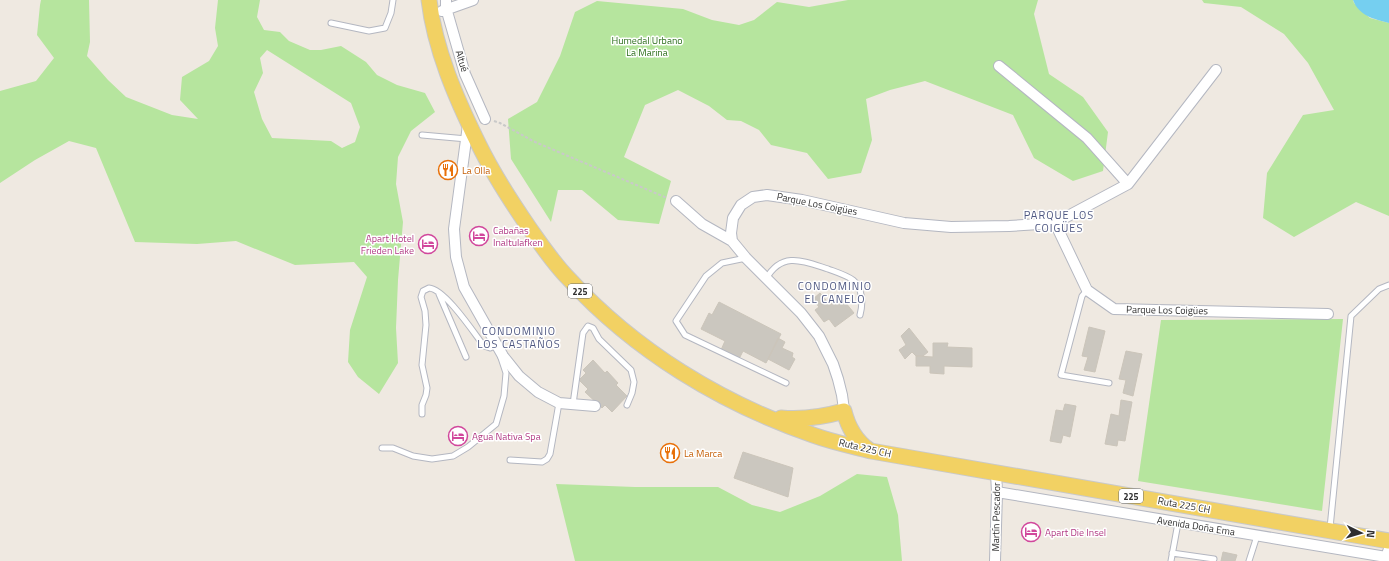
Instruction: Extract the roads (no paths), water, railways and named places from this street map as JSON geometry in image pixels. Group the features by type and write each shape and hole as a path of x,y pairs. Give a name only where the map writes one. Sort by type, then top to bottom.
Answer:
{"main road":[{"name":"225","path":"430,0 432,17 446,69 468,124"},
{"name":"Ruta 225 CH","path":"468,124 493,173 542,246 568,278 598,310 637,342 693,380 744,407 814,435 845,445 871,451 1389,541"},
{"path":"760,414 774,417 800,419 844,411 849,427 854,435 864,447 871,451"}],"street":[{"path":"432,17 446,4 473,0"},
{"name":"Altué","path":"446,4 465,74 485,119"},
{"path":"999,66 1087,138 1128,184"},
{"name":"Parque Los Coigües","path":"732,241 731,225 736,211 753,197 767,195 802,200 904,223 951,227 1009,226 1055,223 1128,184 1216,70"},
{"path":"468,124 455,217 454,241 456,257 464,287 502,356 519,376 538,392 559,403 595,406"},
{"path":"676,201 702,224 732,241 766,279 801,313 819,336 833,364 838,379 844,411 846,430 845,445"},
{"name":"Parque Los Coigües","path":"1055,223 1087,290 1114,309 1328,314"},
{"name":"Martín Pescador","path":"995,561 997,492 996,473"},
{"name":"Avenida Doña Ema","path":"997,492 1257,536 1387,556"}],"lane":[{"path":"331,23 369,31 384,28 391,13 394,0"},
{"path":"422,135 467,139"},
{"path":"746,258 722,263 706,276 676,321 685,335 786,383"},
{"path":"766,279 777,266 782,263 796,260 803,260 840,274 853,281 858,286 862,300 860,315"},
{"path":"1330,531 1351,316 1379,289 1389,285"},
{"path":"382,448 399,450 422,458 443,458 453,456 468,447 496,424 504,396 506,373 496,344 490,348 484,346 454,306 432,288 423,291 421,297 425,311 426,325 422,365 427,388 422,405 422,414"},
{"path":"1087,290 1082,296 1061,375 1109,383"},
{"path":"438,292 466,357"},
{"path":"574,404 583,334 588,326 593,328 599,339 631,370 634,382 627,405"},
{"path":"510,460 542,462 547,459 550,454 559,403"},
{"path":"1171,561 1178,523"},
{"path":"1249,561 1257,536"},
{"path":"1172,553 1214,559"}],"water":[{"path":"1353,0 1389,0 1389,23 1363,13 1359,10"}],"place":[{"name":"La Olla","path":"448,170"},
{"name":"Cabañas Inaltulafken","path":"479,236"},
{"name":"Apart Hotel Frieden Lake","path":"428,244"},
{"name":"Agua Nativa Spa","path":"458,436"},
{"name":"La Marca","path":"670,453"},
{"name":"Apart Die Insel","path":"1031,532"}],"district":[{"name":"PARQUE LOS COIGÜES","path":"1059,221"},
{"name":"CONDOMINIO EL CANELO","path":"835,292"},
{"name":"CONDOMINIO LOS CASTAÑOS","path":"519,337"}],"park label":[{"name":"Humedal Urbano La Marina","path":"647,46"}]}
